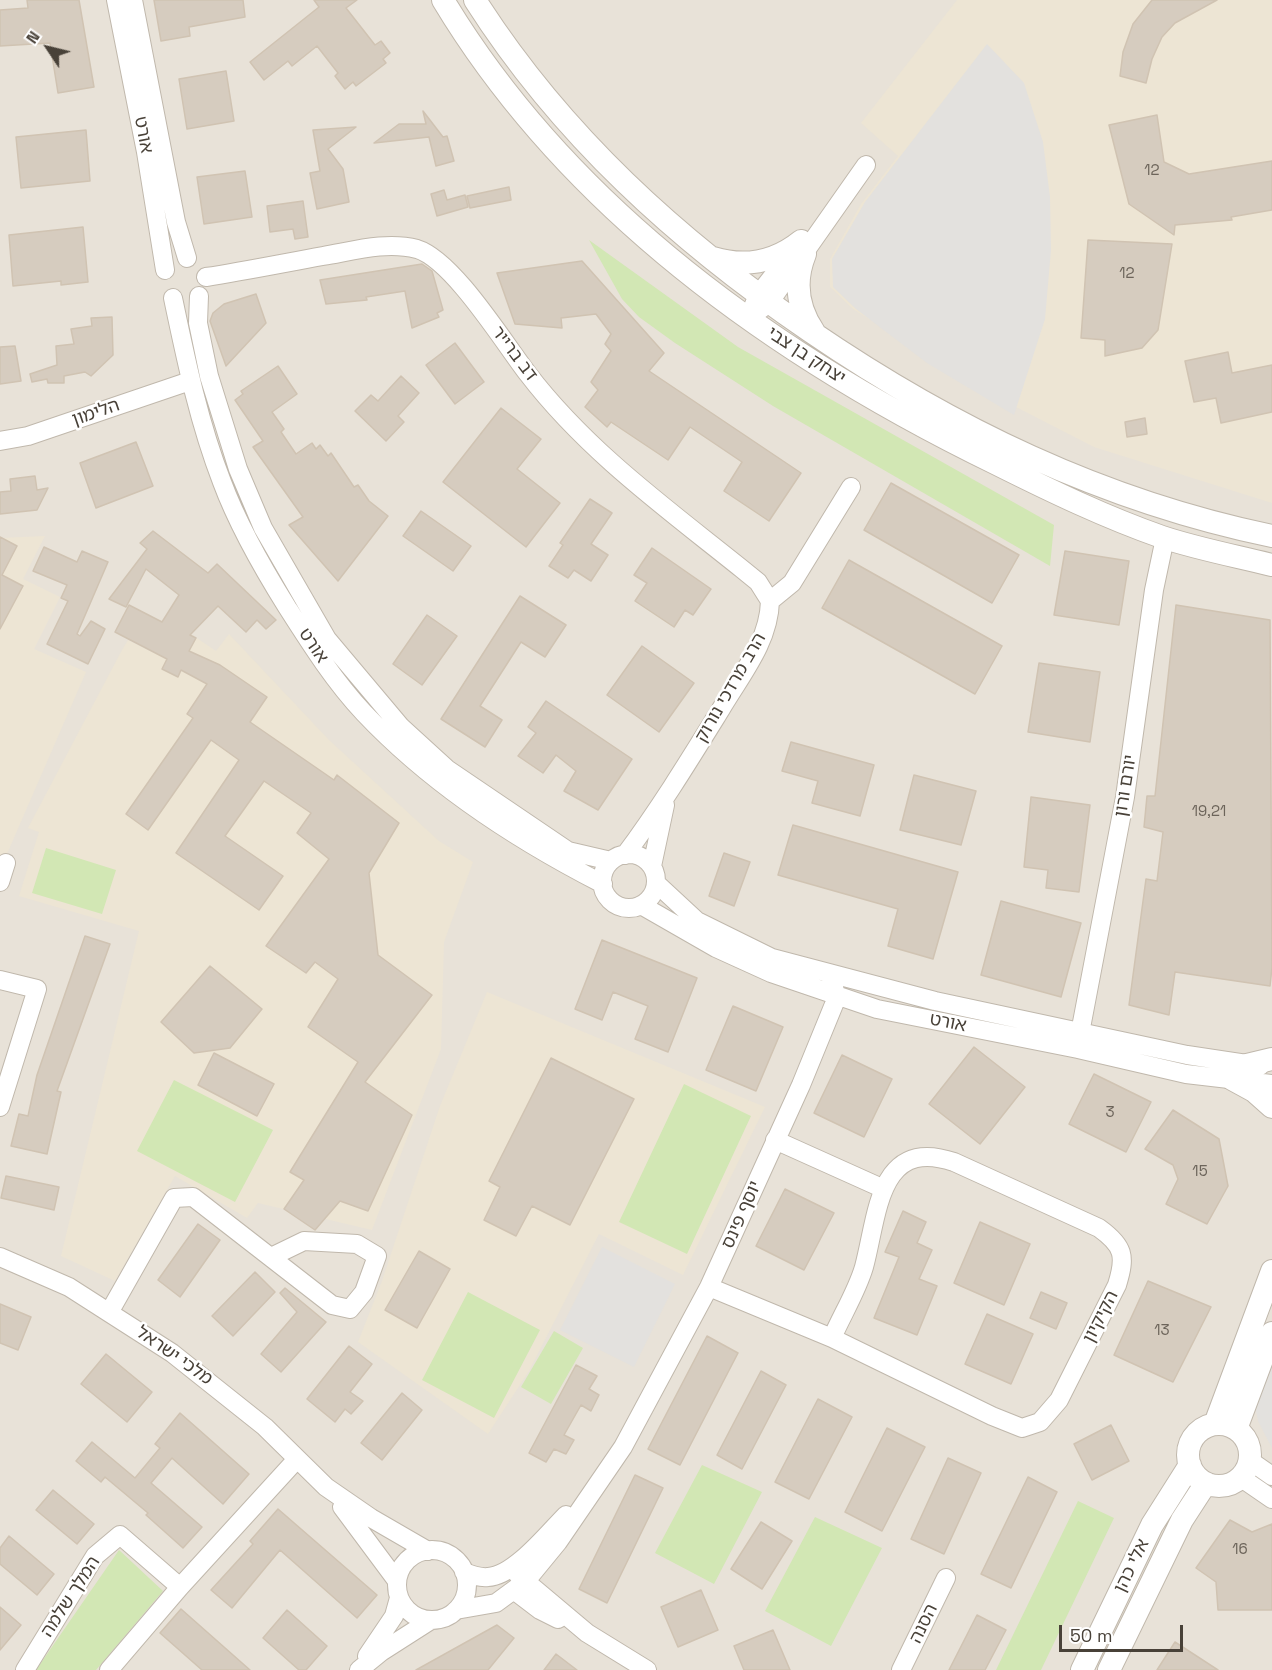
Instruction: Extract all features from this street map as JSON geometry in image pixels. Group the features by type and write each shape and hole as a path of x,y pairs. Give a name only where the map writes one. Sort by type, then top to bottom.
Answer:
{"street":[{"name":"אורט","path":"116,0 148,163 165,270"},
{"name":"אורט","path":"133,0 176,222 187,258"},
{"name":"יצחק בן צבי","path":"442,0 488,69 540,135 581,179 647,239 749,318 898,414 1057,494 1165,538 1272,565"},
{"name":"יצחק בן צבי","path":"475,0 499,38 564,120 602,162 702,253 817,335 907,395 1014,451 1164,507 1272,536"},
{"path":"749,318 862,172"},
{"name":"דב ברייר","path":"206,277 369,248 397,246 419,250 438,261 459,284 550,402 596,451 750,575 770,602"},
{"path":"702,253 723,261 753,263 775,258 803,247"},
{"path":"803,247 799,273 799,300 807,320 817,335"},
{"path":"187,258 200,264 206,277 204,291 188,301 173,298 164,285 165,270 174,260 187,258"},
{"name":"אורט","path":"199,296 198,323 209,376 238,469 263,528 327,639 401,727 447,769 568,851 618,858"},
{"name":"אורט","path":"173,298 190,381 221,481 245,534 290,612 340,684 391,740 450,790 557,861 603,884"},
{"name":"הלימון","path":"0,441 28,436 190,381"},
{"path":"770,602 792,583 851,487"},
{"name":"יורם ורון","path":"1080,1033 1125,797 1154,590 1165,538"},
{"name":"הרב מרדכי נורוק","path":"618,858 666,800 756,652 770,614 770,602"},
{"name":"הרב מרדכי נורוק","path":"654,875 666,800"},
{"path":"640,856 654,875 654,892 641,905 625,908 616,905 605,893 604,872 618,858 640,856"},
{"path":"0,882 6,863"},
{"name":"אורט","path":"654,875 698,921 723,936 772,958 830,976 1239,1072 1272,1084"},
{"name":"אורט","path":"641,905 716,948 771,973 877,1009 1078,1049 1186,1074 1239,1072 1272,1067"},
{"path":"830,976 837,997"},
{"path":"0,980 37,989 7,1062 0,1107"},
{"name":"יוסף פינס","path":"456,1610 496,1604 521,1586 558,1542 622,1447 709,1287 837,997"},
{"path":"1272,1059 1239,1072 1254,1091 1272,1107"},
{"path":"775,1140 884,1190"},
{"name":"הקיקיון","path":"709,1287 831,1338 992,1416 1022,1428 1040,1422 1059,1400 1117,1285 1122,1268 1122,1254 1116,1239 1099,1228 954,1162 936,1156 914,1156 898,1166 884,1190 863,1270 831,1338"},
{"path":"110,1311 174,1197 193,1197 332,1305 350,1309 364,1292 377,1256 357,1244 304,1241 271,1257"},
{"name":"מלכי ישראל","path":"0,1257 69,1287 110,1311 221,1389 326,1487 370,1518 428,1551"},
{"path":"1226,1427 1272,1271"},
{"path":"1226,1427 1272,1333"},
{"path":"1226,1427 1247,1443 1244,1468 1224,1485 1206,1483 1194,1473 1190,1466 1189,1447 1198,1432 1226,1427"},
{"name":"יוסף פינס","path":"508,1570 566,1515 622,1447"},
{"path":"109,1670 180,1587 297,1459"},
{"name":"אלי כהן","path":"1082,1670 1152,1525 1190,1466"},
{"path":"1244,1468 1272,1476"},
{"path":"1244,1468 1272,1499"},
{"name":"אלי כהן","path":"1109,1670 1182,1520 1206,1483"},
{"name":"מלכי ישראל","path":"326,1487 398,1589"},
{"name":"המלך שלמה","path":"26,1670 95,1556 120,1535 180,1587"},
{"path":"358,1670 386,1629 398,1589 408,1560 428,1551 450,1555 464,1572 466,1592 456,1610 440,1619 431,1620 412,1614 398,1589"},
{"path":"464,1572 488,1578 508,1570 540,1610 587,1633 646,1670"},
{"name":"הסנה","path":"901,1670 946,1578"},
{"path":"358,1670 381,1652 431,1620"}],"shaded area":[{"path":"0,0 1272,0 1272,1670 0,1670"},
{"path":"957,0 1272,0 1272,503 1094,447 981,389 853,309 830,287 830,259 861,204 898,156 861,123"},
{"path":"987,44 1024,83 1043,142 1050,197 1051,250 1045,319 1014,415 927,363 856,309 833,287 832,259 865,202"},
{"path":"45,536 23,579 60,597 34,649 86,672 0,870 0,538"},
{"path":"170,620 216,651 229,634 329,740 439,841 473,862 444,942 441,1049 372,1230 258,1203 247,1218 175,1176 115,1281 61,1256 139,931 19,896 39,832 28,828 122,650 128,640 154,653"},
{"path":"487,992 765,1107 683,1275 599,1234 529,1371 488,1434 358,1342 382,1281 440,1106"},
{"path":"602,1247 675,1284 634,1367 560,1330"},
{"path":"1272,1351 1272,1448 1258,1421 1254,1401"}],"green space":[{"path":"589,240 738,347 1054,525 1050,566 773,406 675,343 639,317 622,299"},
{"path":"46,848 116,870 102,914 32,893"},
{"path":"174,1080 273,1130 235,1202 137,1151"},
{"path":"684,1084 751,1116 687,1254 619,1222"},
{"path":"468,1292 540,1330 494,1418 422,1380"},
{"path":"554,1331 583,1348 551,1404 521,1387"},
{"path":"702,1465 762,1492 714,1584 655,1553"},
{"path":"1078,1501 1114,1518 1041,1670 996,1670"},
{"path":"815,1517 882,1548 831,1646 765,1611"},
{"path":"119,1550 163,1591 96,1670 36,1670"}],"building":[{"path":"27,0 79,0 94,87 58,93 50,43 0,46 0,10 28,8"},
{"path":"154,0 243,0 245,17 189,27 190,36 161,41"},
{"path":"314,0 357,0 346,8 375,45 381,41 390,53 383,59 386,63 356,86 353,82 345,89 335,76 338,73 317,46 292,66 288,61 264,80 250,62 319,7"},
{"path":"1152,0 1217,0 1175,23 1162,37 1152,59 1146,83 1120,76 1123,52 1133,24"},
{"path":"226,71 234,121 187,129 179,79"},
{"path":"423,111 443,137 447,136 454,161 436,166 429,137 374,143 399,124 426,124"},
{"path":"1157,115 1164,162 1189,174 1272,161 1272,210 1231,217 1232,220 1175,225 1174,235 1129,204 1109,125"},
{"path":"356,127 328,149 343,169 349,202 317,209 310,173 320,171 313,130"},
{"path":"86,130 90,181 21,188 16,137"},
{"path":"245,171 252,217 204,224 197,177"},
{"path":"509,187 511,200 470,208 467,196"},
{"path":"444,190 447,200 465,195 468,207 437,216 431,194"},
{"path":"303,201 308,237 295,239 293,229 270,232 267,206"},
{"path":"83,227 88,282 61,285 61,281 13,286 9,235"},
{"path":"1088,240 1172,244 1158,330 1142,348 1105,356 1105,340 1081,338"},
{"path":"582,261 664,353 649,371 801,473 769,521 724,491 742,462 690,427 668,460 611,422 607,427 585,407 598,390 591,382 611,351 605,344 611,334 596,314 561,318 562,328 515,324 497,273"},
{"path":"422,264 432,271 443,310 437,313 439,317 412,328 405,291 366,297 367,300 326,304 320,280"},
{"path":"256,294 266,323 226,366 210,321 213,313 224,304"},
{"path":"112,317 113,355 91,376 85,372 64,376 64,383 48,383 47,379 32,382 30,374 57,365 56,346 74,344 71,329 92,326 91,318"},
{"path":"455,343 484,382 455,404 426,365"},
{"path":"15,346 21,381 0,384 0,347"},
{"path":"1228,352 1232,373 1272,365 1272,412 1221,423 1216,398 1194,402 1185,361"},
{"path":"278,366 297,394 272,412 284,429 281,432 296,454 312,443 316,449 320,445 328,456 331,453 354,487 358,485 369,501 388,516 338,581 289,525 303,517 253,447 263,441 235,400 243,394 241,391"},
{"path":"401,376 419,393 398,416 404,422 386,441 355,411 371,395 378,401"},
{"path":"501,408 541,439 517,469 560,503 526,547 443,482"},
{"path":"1145,418 1147,434 1127,437 1125,422"},
{"path":"136,442 153,486 96,508 80,463"},
{"path":"35,476 37,490 48,488 37,510 0,514 0,492 11,491 10,479"},
{"path":"891,483 1019,555 992,603 864,530"},
{"path":"590,499 612,513 591,544 608,555 591,581 574,570 568,578 549,566 563,545 560,543"},
{"path":"421,511 471,546 453,571 403,536"},
{"path":"153,531 208,573 217,564 276,620 266,629 257,620 246,632 218,606 190,635 196,638 189,651 220,665 267,697 250,722 334,780 337,775 399,823 369,873 378,955 432,995 365,1082 412,1115 368,1211 340,1201 315,1230 284,1209 304,1180 290,1172 358,1062 308,1027 338,979 315,962 306,973 266,946 329,859 297,833 311,813 264,781 225,836 283,876 259,910 176,853 239,760 211,740 148,830 126,814 193,718 187,714 207,684 181,670 178,677 162,669 167,659 115,632 129,605 162,622 179,595 146,569 126,607 109,599 147,549 140,543"},
{"path":"0,537 17,546 2,575 23,586 0,629"},
{"path":"44,547 77,562 82,551 108,562 77,634 80,636 91,621 105,629 88,664 47,644 68,601 61,598 67,585 33,571"},
{"path":"652,548 711,589 693,615 685,610 674,627 635,601 647,583 634,575"},
{"path":"1065,551 1129,561 1119,625 1054,615"},
{"path":"849,560 1002,646 975,694 822,608"},
{"path":"520,596 566,625 545,657 521,642 480,706 502,720 485,747 441,719"},
{"path":"1176,605 1270,620 1272,967 1270,986 1175,972 1169,1015 1129,1005 1146,879 1157,881 1163,832 1144,827 1147,796 1155,796"},
{"path":"427,615 457,636 422,685 393,664"},
{"path":"642,646 694,683 659,732 607,695"},
{"path":"1039,663 1100,672 1090,742 1028,732"},
{"path":"546,701 632,759 598,810 564,791 576,771 556,755 543,773 518,756 536,733 528,727"},
{"path":"791,742 874,765 860,816 812,803 818,781 782,771"},
{"path":"914,775 976,791 961,845 900,830"},
{"path":"1031,797 1090,805 1079,892 1046,888 1048,870 1024,867"},
{"path":"793,825 958,872 933,959 888,946 898,909 778,875"},
{"path":"724,853 750,862 734,906 709,896"},
{"path":"1001,901 1081,923 1061,997 981,975"},
{"path":"85,936 110,944 57,1091 61,1092 47,1154 11,1146 19,1114 28,1116 37,1075"},
{"path":"602,940 697,978 668,1052 635,1039 648,1006 613,992 602,1020 575,1009"},
{"path":"210,966 262,1009 230,1048 194,1053 161,1022"},
{"path":"733,1006 783,1027 756,1091 706,1070"},
{"path":"974,1047 1025,1087 980,1144 929,1104"},
{"path":"214,1053 274,1084 257,1116 198,1085"},
{"path":"842,1055 892,1079 864,1137 814,1113"},
{"path":"551,1058 634,1099 570,1225 532,1206 516,1236 484,1220 500,1187 489,1181"},
{"path":"1094,1074 1151,1102 1126,1152 1069,1124"},
{"path":"1173,1110 1219,1139 1228,1186 1207,1224 1166,1204 1178,1179 1173,1165 1145,1149"},
{"path":"6,1176 59,1187 54,1210 1,1198"},
{"path":"785,1189 834,1213 804,1270 756,1246"},
{"path":"903,1211 926,1222 917,1243 932,1250 919,1279 937,1286 917,1335 874,1318 899,1257 885,1252"},
{"path":"980,1222 1030,1244 1004,1305 954,1283"},
{"path":"198,1224 220,1240 180,1297 158,1280"},
{"path":"419,1251 450,1269 417,1328 385,1310"},
{"path":"255,1272 275,1292 233,1336 212,1316"},
{"path":"1148,1281 1211,1307 1173,1382 1114,1355"},
{"path":"285,1288 326,1322 281,1372 261,1354 297,1312 280,1293"},
{"path":"1041,1292 1067,1303 1056,1329 1030,1318"},
{"path":"0,1304 31,1317 18,1350 0,1343"},
{"path":"987,1314 1033,1334 1011,1384 965,1364"},
{"path":"707,1336 738,1353 680,1465 648,1449"},
{"path":"349,1346 372,1364 350,1392 363,1401 351,1414 345,1409 335,1422 307,1399"},
{"path":"106,1354 152,1392 127,1422 81,1384"},
{"path":"576,1365 597,1376 589,1389 599,1395 591,1411 581,1405 564,1435 574,1440 566,1454 554,1449 546,1462 529,1453"},
{"path":"761,1371 786,1385 742,1469 717,1455"},
{"path":"402,1393 422,1410 382,1460 361,1443"},
{"path":"818,1399 852,1417 809,1499 775,1482"},
{"path":"180,1413 249,1474 223,1504 172,1458 151,1483 202,1527 183,1548 146,1515 148,1513 105,1477 101,1482 76,1461 92,1442 135,1478 160,1448 155,1444"},
{"path":"1111,1425 1129,1461 1092,1480 1074,1444"},
{"path":"887,1428 925,1447 882,1531 845,1512"},
{"path":"948,1458 981,1473 944,1554 911,1539"},
{"path":"635,1475 663,1488 607,1603 579,1589"},
{"path":"1028,1477 1057,1492 1011,1588 981,1574"},
{"path":"53,1490 94,1524 77,1544 36,1510"},
{"path":"278,1509 377,1595 357,1618 280,1550 232,1608 211,1590 253,1544 250,1541"},
{"path":"1230,1520 1252,1532 1272,1524 1272,1610 1218,1610 1216,1582 1196,1568"},
{"path":"761,1522 792,1541 762,1589 731,1569"},
{"path":"9,1536 54,1574 37,1595 0,1564 0,1548"},
{"path":"701,1590 718,1630 678,1647 661,1607"},
{"path":"0,1607 21,1625 0,1650"},
{"path":"181,1609 250,1670 202,1670 160,1633"},
{"path":"287,1610 327,1646 306,1670 299,1670 263,1638"},
{"path":"977,1615 1006,1630 985,1670 949,1670"},
{"path":"497,1625 514,1638 488,1670 416,1670"},
{"path":"773,1630 790,1670 744,1670 734,1646"},
{"path":"1175,1642 1218,1670 1157,1670"},
{"path":"556,1654 577,1670 544,1670"}]}
